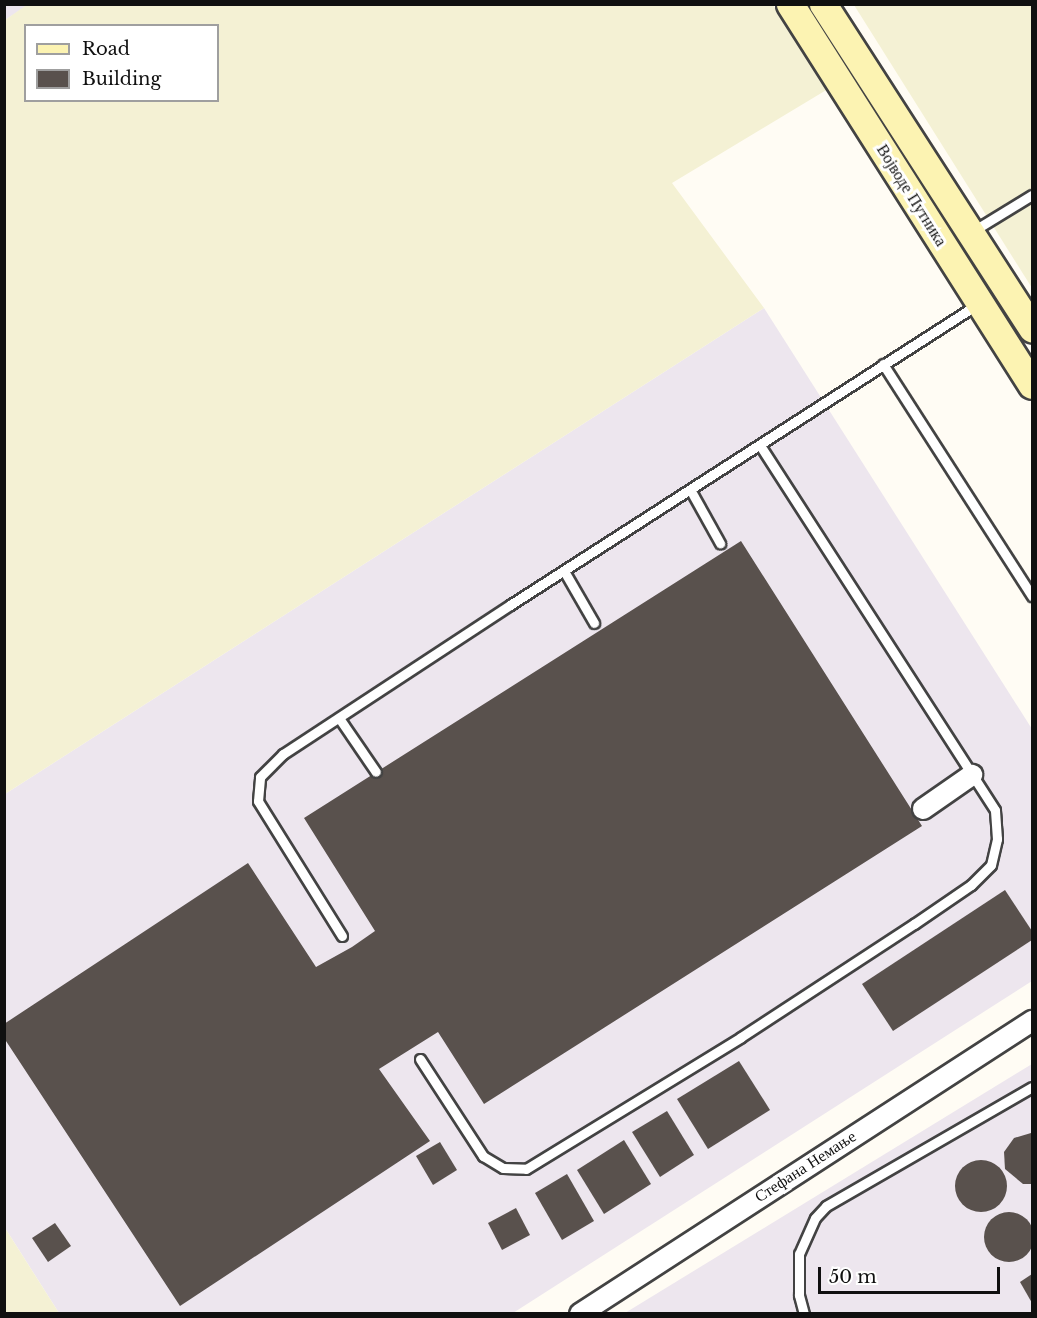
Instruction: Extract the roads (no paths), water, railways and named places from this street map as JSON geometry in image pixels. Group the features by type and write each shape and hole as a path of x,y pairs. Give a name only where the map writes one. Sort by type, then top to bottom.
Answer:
{"main road":[{"name":"Војводе Путника","path":"790,4 1032,385"},
{"name":"Војводе Путника","path":"823,4 1032,328"}],"street":[{"path":"923,808 972,775"},
{"name":"Стефана Немање","path":"580,1314 1032,1020"}],"lane":[{"path":"969,233 1032,195"},
{"path":"342,936 258,801 260,777 284,754 981,303"},
{"path":"884,364 1032,596"},
{"path":"420,1059 483,1156 503,1168 526,1169 741,1036 971,885 991,865 997,839 995,810 760,446"},
{"path":"691,491 720,543"},
{"path":"564,571 594,623"},
{"path":"339,718 376,772"},
{"path":"804,1314 799,1295 799,1254 805,1235 826,1206 1032,1087"}]}
